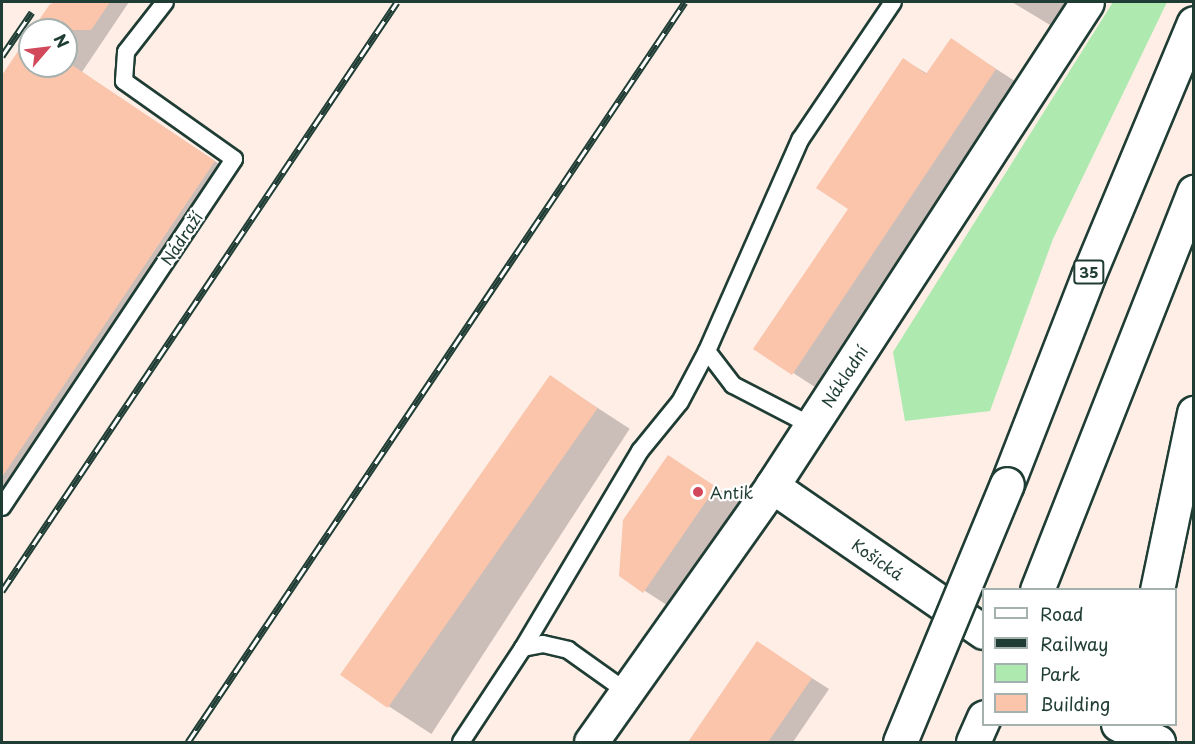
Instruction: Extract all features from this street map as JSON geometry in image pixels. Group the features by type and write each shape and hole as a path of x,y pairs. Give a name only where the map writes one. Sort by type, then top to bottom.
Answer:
{"main road":[{"name":"Nákladní","path":"591,742 772,486 1087,2"},
{"name":"35","path":"900,742 1007,484 1088,276 1194,23"},
{"path":"1038,588 1194,192"},
{"path":"1157,588 1194,413"},
{"name":"Košická","path":"772,486 982,631"},
{"path":"973,742 982,722"},
{"path":"1128,731 1158,742"}],"lane":[{"name":"Nádraží","path":"2,507 234,159 124,81 126,52 165,2"},
{"path":"461,742 523,648 640,451 680,402 707,351 800,140 893,2"},
{"path":"707,351 733,385 812,426"},
{"path":"523,648 543,644 568,650 627,692"}],"green space":[{"path":"1113,2 1167,2 1053,239 990,411 905,421 893,352"}],"building":[{"path":"110,2 91,30 78,30 78,18 40,18 50,4"},
{"path":"951,38 996,69 792,375 753,349 848,209 816,188 903,58 926,74"},
{"path":"18,51 18,78 78,78 78,69 215,161 2,477 2,75"},
{"path":"550,375 598,408 388,708 340,675"},
{"path":"668,455 716,487 643,593 619,576 623,520"},
{"path":"757,641 812,678 768,742 688,742"}],"railway":[{"path":"2,591 397,2"},
{"path":"188,742 685,2"},
{"path":"2,56 32,12"}],"place":[{"name":"Antik","path":"698,492"}]}
